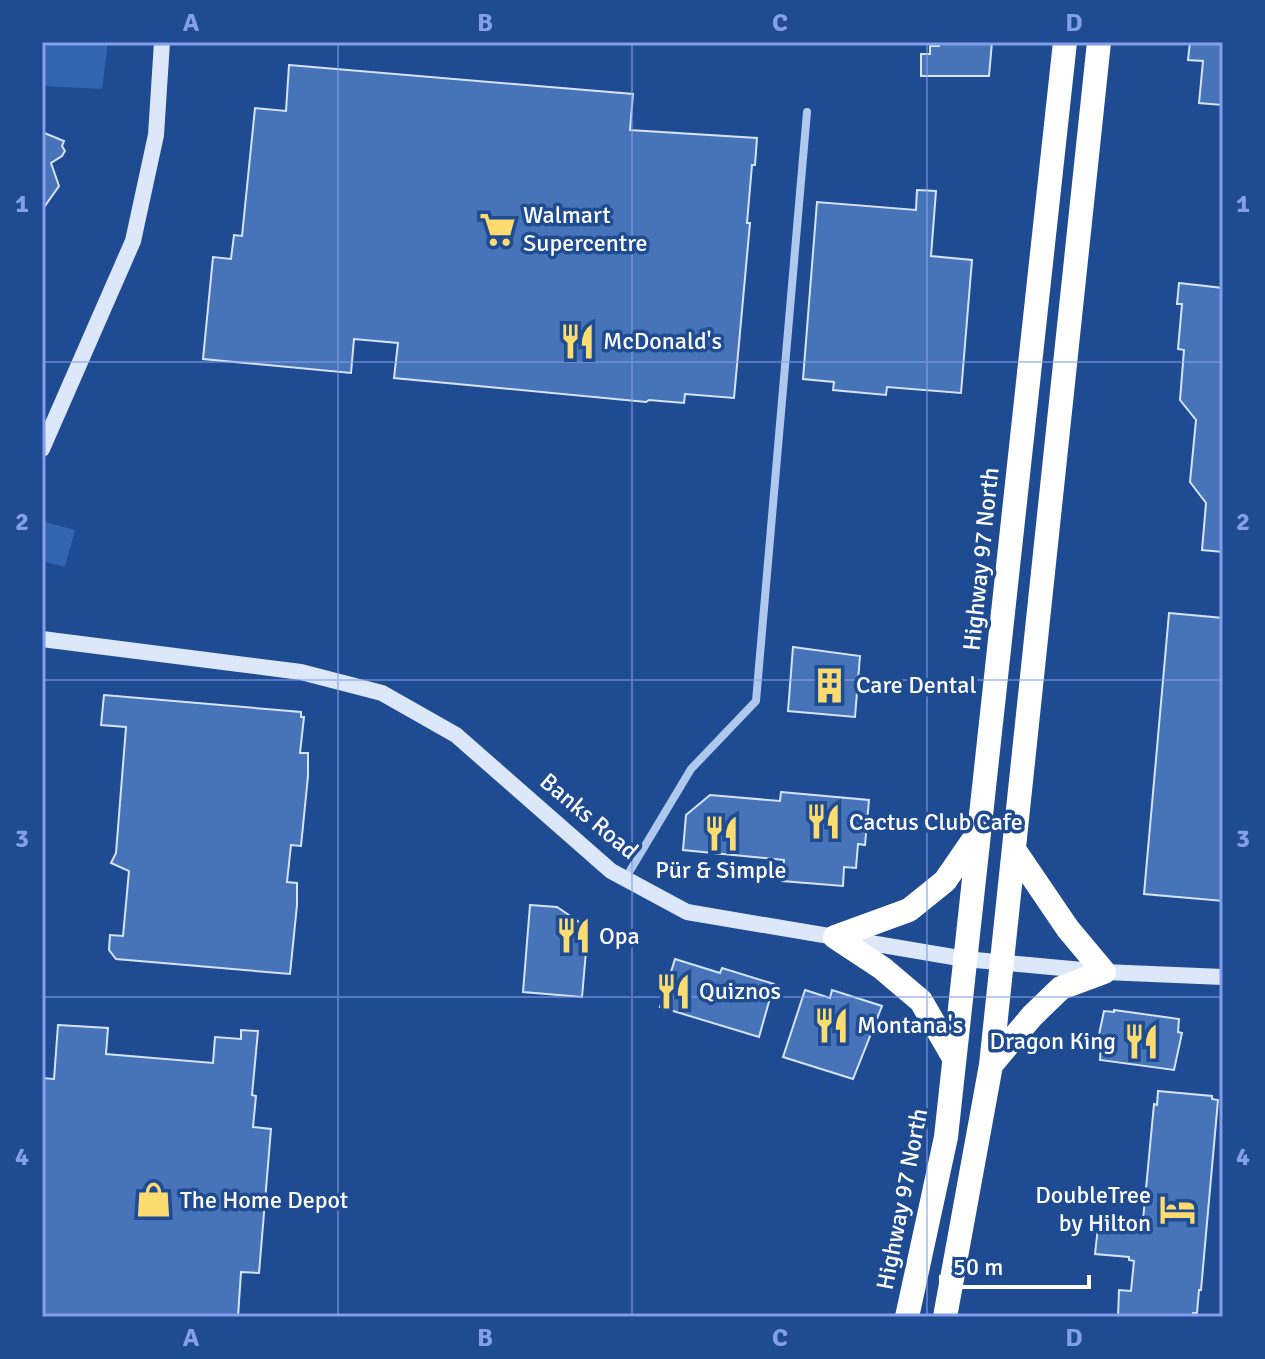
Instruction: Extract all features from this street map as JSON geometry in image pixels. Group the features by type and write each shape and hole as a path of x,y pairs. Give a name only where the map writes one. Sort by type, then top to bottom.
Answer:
{"highway":[{"name":"Highway 97 North","path":"907,1317 946,1137 1065,42"},
{"path":"945,1317 991,1065 1099,42"},
{"path":"835,937 909,910 945,881 979,831"},
{"path":"991,1065 1032,1016 1061,988 1104,972 1068,929 1015,851"},
{"path":"835,937 882,968 921,1001 954,1058"}],"street":[{"path":"42,449 133,241 156,135 162,42"},
{"path":"625,879 691,769 756,701 807,112"},
{"name":"Banks Road","path":"42,639 301,672 382,693 456,735 611,871 687,912 965,959 1104,972 1223,977"}],"shaded area":[{"path":"42,42 108,42 102,89 42,86"},
{"path":"42,521 75,530 65,567 42,561"}],"building":[{"path":"939,42 992,42 989,76 921,76 921,54 930,54 930,46 939,46"},
{"path":"1190,42 1223,42 1222,105 1199,103 1203,61 1188,60"},
{"name":"Walmart Supercentre","path":"289,65 633,94 630,130 757,138 755,165 752,165 747,223 750,223 734,398 685,394 684,403 646,402 394,378 398,343 354,339 351,373 203,359 213,257 231,259 234,235 242,236 255,108 286,111"},
{"path":"42,132 64,141 62,146 65,151 51,163 59,186 42,210"},
{"path":"917,190 936,191 931,256 972,260 961,393 887,387 886,395 833,390 834,382 803,379 817,202 916,210"},
{"path":"1179,283 1223,288 1223,552 1202,550 1206,503 1190,482 1196,420 1180,400 1184,350 1178,349 1182,304 1177,304"},
{"path":"1169,613 1223,618 1223,901 1144,894"},
{"name":"Care Dental","path":"793,647 860,656 855,717 788,711"},
{"path":"104,695 301,712 301,717 304,717 300,753 308,753 308,776 301,846 291,845 287,882 297,883 290,974 116,959 109,950 110,935 123,936 129,871 111,863 116,853 126,727 101,725"},
{"path":"781,792 869,800 865,845 858,844 856,868 844,867 843,886 782,881 784,860 683,850 686,815 710,795 780,801"},
{"path":"530,905 557,907 588,928 582,997 523,992"},
{"path":"675,959 720,973 722,968 774,984 759,1037 660,1007"},
{"path":"805,990 830,998 832,990 882,1006 853,1079 783,1057"},
{"path":"1104,1011 1179,1019 1178,1032 1182,1033 1174,1070 1100,1060 1101,1045 1097,1044"},
{"name":"The Home Depot","path":"58,1025 108,1028 106,1054 213,1063 215,1037 241,1039 241,1030 258,1031 252,1095 256,1096 253,1127 271,1129 259,1273 241,1272 238,1317 42,1317 42,1078 54,1079"},
{"name":"DoubleTree by Hilton","path":"1158,1091 1212,1096 1212,1099 1218,1100 1197,1313 1193,1313 1192,1317 1118,1317 1119,1290 1131,1291 1134,1261 1129,1257 1095,1254 1099,1218 1133,1222 1133,1219 1143,1220 1154,1104 1157,1105"}],"place":[{"name":"Walmart Supercentre","path":"497,229"},
{"name":"McDonald's","path":"577,341"},
{"name":"Care Dental","path":"830,685"},
{"name":"Cactus Club Cafe","path":"823,822"},
{"name":"Pür & Simple","path":"721,833"},
{"name":"Opa","path":"573,936"},
{"name":"Quiznos","path":"673,991"},
{"name":"Montana's","path":"831,1025"},
{"name":"Dragon King","path":"1142,1041"},
{"name":"The Home Depot","path":"154,1200"},
{"name":"DoubleTree by Hilton","path":"1177,1209"}]}
